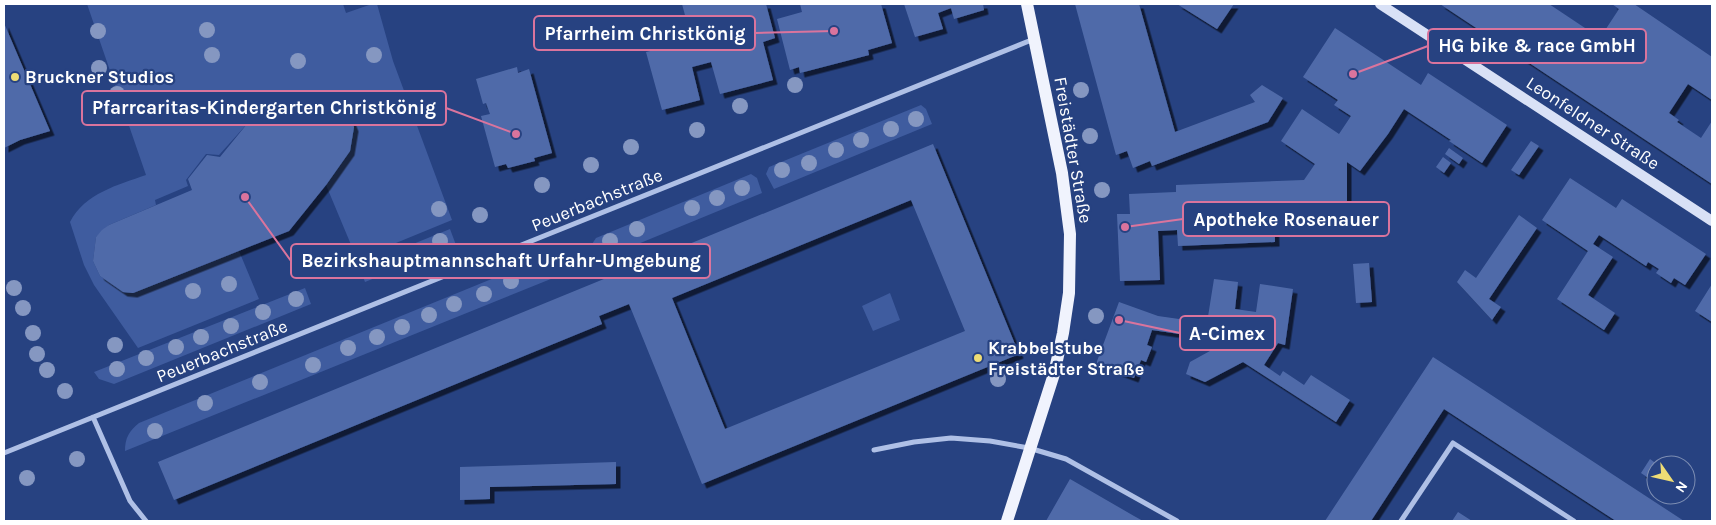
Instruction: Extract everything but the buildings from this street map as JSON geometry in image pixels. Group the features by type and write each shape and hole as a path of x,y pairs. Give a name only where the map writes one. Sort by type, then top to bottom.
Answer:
{"main road":[{"name":"Freistädter Straße","path":"1007,521 1054,374 1069,293 1070,234 1062,173 1027,4"},
{"name":"Leonfeldner Straße","path":"1380,4 1712,221"}],"street":[{"name":"Peuerbachstraße","path":"4,453 1034,38"},
{"path":"93,418 130,502 146,521"},
{"path":"874,450 914,442 951,438 983,440 1029,448 1066,459 1177,521"},
{"path":"1401,521 1453,443 1574,521"}],"shaded area":[{"path":"87,4 343,4 346,13 377,4 393,61 452,220 357,259 326,185 329,99 313,97 247,124 219,155 206,154 186,180 188,186 155,200 156,205 109,225 96,237 93,261 100,276 123,292 133,292 239,251 259,299 138,348 94,285 84,265 70,222 76,212 93,197 103,191 146,175"},
{"path":"921,105 926,109 932,124 774,189 766,174 769,167"},
{"path":"751,174 757,178 762,193 599,260 592,244 596,238"},
{"path":"450,229 456,245 365,282 359,266"},
{"path":"577,244 582,247 588,264 125,451 128,435 139,423"},
{"path":"305,288 311,304 114,384 99,379 94,372"},
{"path":"890,293 900,320 873,331 862,306"}],"place":[{"name":"Pfarrheim Christkönig","path":"834,31"},
{"name":"HG bike & race GmbH","path":"1353,74"},
{"name":"Bruckner Studios","path":"15,77"},
{"name":"Pfarrcaritas-Kindergarten Christkönig","path":"516,134"},
{"name":"Bezirkshauptmannschaft Urfahr-Umgebung","path":"245,197"},
{"name":"Apotheke Rosenauer","path":"1125,227"},
{"name":"A-Cimex","path":"1119,320"},
{"name":"Krabbelstube Freistädter Straße","path":"978,358"}]}
